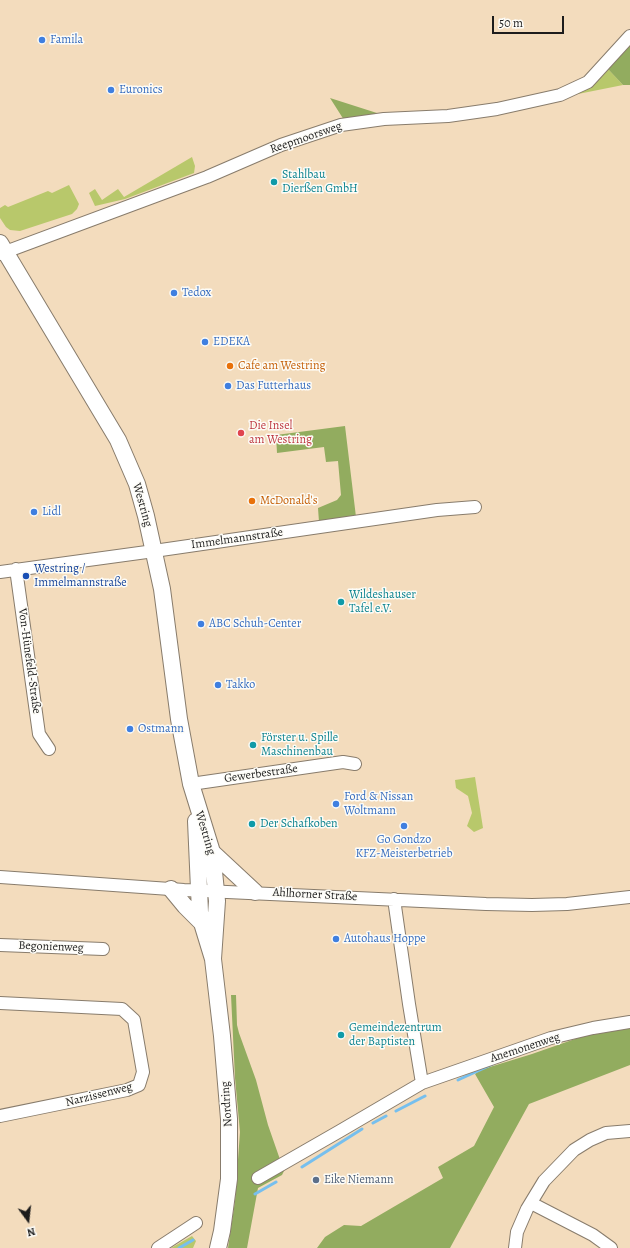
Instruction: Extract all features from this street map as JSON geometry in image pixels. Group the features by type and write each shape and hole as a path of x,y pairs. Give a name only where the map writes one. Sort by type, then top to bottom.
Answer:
{"main road":[{"name":"Westring","path":"2,250 118,440 137,484 154,551 163,597 179,719 193,792 212,852 216,891"},
{"name":"Westring","path":"193,792 200,890"},
{"path":"212,852 255,892"},
{"path":"171,889 202,923"},
{"name":"Nordring","path":"200,890 200,912 202,923 213,959 221,1023 229,1119 229,1179 218,1248"},
{"name":"Nordring","path":"213,959 216,891"}],"street":[{"name":"Reepmoorsweg","path":"2,250 207,177 281,145 341,125 384,119 448,116 497,109 560,95 588,82 630,36"},
{"name":"Immelmannstraße","path":"0,572 437,510 474,507"},
{"name":"Von-Hünefeld-Straße","path":"16,569 39,734 49,749"},
{"name":"Gewerbestraße","path":"193,792 343,762 355,764"},
{"name":"Ahlhorner Straße","path":"0,877 171,889 532,905 572,904 630,897"},
{"path":"394,899 422,1083"},
{"name":"Begonienweg","path":"0,945 103,949"},
{"name":"Narzissenweg","path":"0,1003 122,1009 134,1020 143,1072 139,1085 127,1090 0,1116"},
{"name":"Anemonenweg","path":"258,1178 422,1083 551,1038 593,1028 630,1022"},
{"path":"515,1248 517,1232 530,1203 544,1181 574,1150 590,1140 606,1133 630,1131"},
{"path":"530,1203 593,1234 611,1248"},
{"path":"158,1248 196,1223"}],"green space":[{"path":"630,43 630,85 623,85 607,68"},
{"path":"607,68 623,85 563,97"},
{"path":"330,98 380,114 344,120"},
{"path":"192,157 195,166 194,173 125,199 95,206 89,193 95,189 102,200 118,189 124,197"},
{"path":"69,185 79,204 77,209 72,214 20,231 10,230 0,218 0,208 5,205 8,207 48,191 52,193"},
{"path":"345,426 356,517 319,522 318,508 337,500 341,495 338,461 326,462 324,447 277,453 276,435"},
{"path":"475,777 483,828 474,832 467,826 472,813 468,796 456,788 455,780"},
{"path":"231,995 236,995 237,1025 239,1033 256,1080 268,1125 284,1171 282,1175 258,1188 247,1248 228,1248 235,1201 240,1132 235,1078"},
{"path":"630,1028 630,1065 529,1104 450,1248 317,1248 325,1237 344,1225 361,1226 443,1178 438,1167 474,1146 494,1107 475,1074 480,1070 595,1032"},
{"path":"192,1236 196,1241 193,1248 171,1248"}],"waterway":[{"path":"458,1080 493,1064"},
{"path":"396,1111 425,1096"},
{"path":"373,1123 386,1116"},
{"path":"302,1167 362,1129"},
{"path":"255,1194 276,1182"},
{"path":"179,1248 193,1240"}],"place":[{"name":"Famila","path":"42,40"},
{"name":"Euronics","path":"111,90"},
{"name":"Stahlbau Dierßen GmbH","path":"274,182"},
{"name":"Tedox","path":"174,293"},
{"name":"EDEKA","path":"205,342"},
{"name":"Cafe am Westring","path":"230,366"},
{"name":"Das Futterhaus","path":"228,386"},
{"name":"Die Insel am Westring","path":"241,433"},
{"name":"McDonald's","path":"252,501"},
{"name":"Lidl","path":"34,512"},
{"name":"Westring / Immelmannstraße","path":"26,576"},
{"name":"Wildeshauser Tafel e.V.","path":"341,602"},
{"name":"ABC Schuh-Center","path":"201,624"},
{"name":"Takko","path":"218,685"},
{"name":"Ostmann","path":"130,729"},
{"name":"Förster u. Spille Maschinenbau","path":"253,745"},
{"name":"Ford & Nissan Woltmann","path":"336,804"},
{"name":"Der Schafkoben","path":"252,824"},
{"name":"Go Gondzo KFZ-Meisterbetrieb","path":"404,826"},
{"name":"Autohaus Hoppe","path":"336,939"},
{"name":"Gemeindezentrum der Baptisten","path":"341,1035"},
{"name":"Eike Niemann","path":"316,1180"}]}
